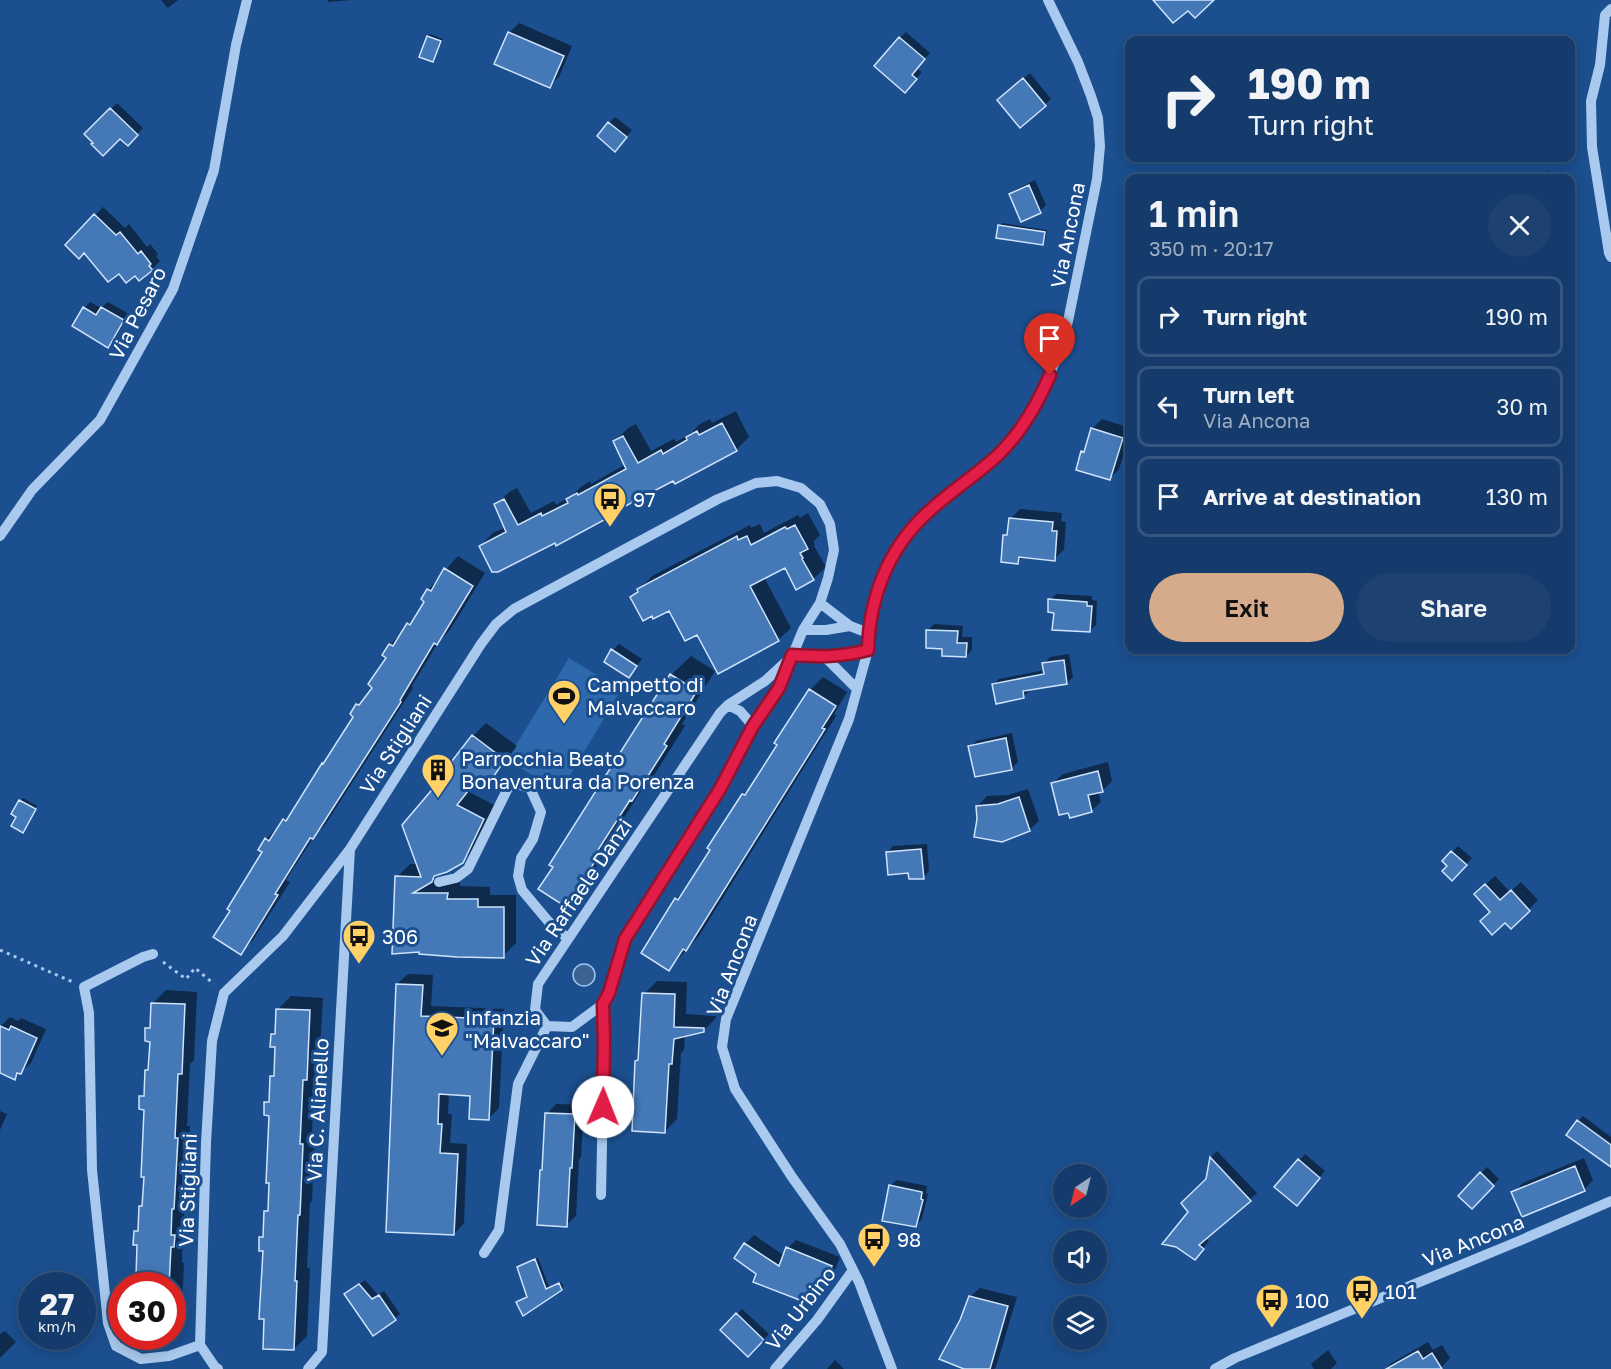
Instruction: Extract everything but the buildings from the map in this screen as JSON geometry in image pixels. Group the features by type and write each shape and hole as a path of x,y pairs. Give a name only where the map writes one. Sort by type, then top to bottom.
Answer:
{"street":[{"name":"Via Pesaro","path":"0,536 32,490 100,420 173,289 214,170 236,45 247,0"},
{"name":"Via Ancona","path":"892,1369 853,1270 840,1244 792,1177 735,1089 722,1047 726,1019 849,719 868,650 868,633 873,604 894,551 908,531 927,513 999,454 1019,430 1041,394 1058,355 1068,321 1097,179 1100,146 1098,118 1091,96 1078,62 1048,0"},
{"path":"1611,9 1605,15 1600,65 1591,101 1592,147 1611,257"},
{"name":"Via Stigliani","path":"200,1345 206,1143 212,1041 224,993 283,936 350,849 496,624 514,609 718,499 756,483 777,482 801,488 820,504 830,524 834,550 820,603 803,630 792,655"},
{"path":"820,603 850,626 868,633"},
{"path":"803,630 826,630 850,626"},
{"path":"484,1253 499,1230 518,1084 547,1026 572,1027 603,1004 609,993 625,939 720,789 753,726 779,688 792,655 825,657 849,655 868,650"},
{"name":"Via Raffaele Danzi","path":"547,1026 535,1010 538,984 720,713 728,705 765,681 792,655"},
{"path":"825,657 857,689"},
{"path":"728,705 740,711 753,726"},
{"path":"439,882 456,878 468,869 508,788 516,784 530,788 541,812 533,839 521,858 518,876 522,890 548,921 568,939"},
{"name":"Via C. Alianello","path":"308,1369 322,1352 350,849"},
{"path":"153,954 84,987 89,1013 92,1170 108,1323 116,1346 141,1359 169,1356 200,1345 218,1369"},
{"path":"601,1195 603,1004"},
{"name":"Via Ancona","path":"1215,1369 1235,1358 1611,1201"},
{"name":"Via Urbino","path":"775,1369 817,1320 853,1270"}],"path":[{"path":"0,950 84,987"},
{"path":"153,954 186,979 195,968 224,993"}],"shaded area":[{"name":"Campetto di Malvaccaro","path":"569,658 621,690 560,792 507,760"},
{"path":"584,964 592,967 595,975 592,983 584,986 576,983 573,975 576,967"}],"place":[{"name":"97","path":"610,528"},
{"name":"Campetto di Malvaccaro","path":"564,725"},
{"name":"Parrocchia Beato Bonaventura da Porenza","path":"438,799"},
{"name":"306","path":"359,965"},
{"name":"Infanzia \"Malvaccaro\"","path":"442,1057"},
{"name":"98","path":"874,1268"},
{"name":"101","path":"1362,1320"},
{"name":"100","path":"1272,1329"}],"route":[{"path":"603,1107 603,1004 609,993 625,939 720,789 753,726 779,688 792,655 825,657 849,655 868,650 868,633 873,604 894,551 908,531 927,513 999,454 1019,430 1050,375"}]}
